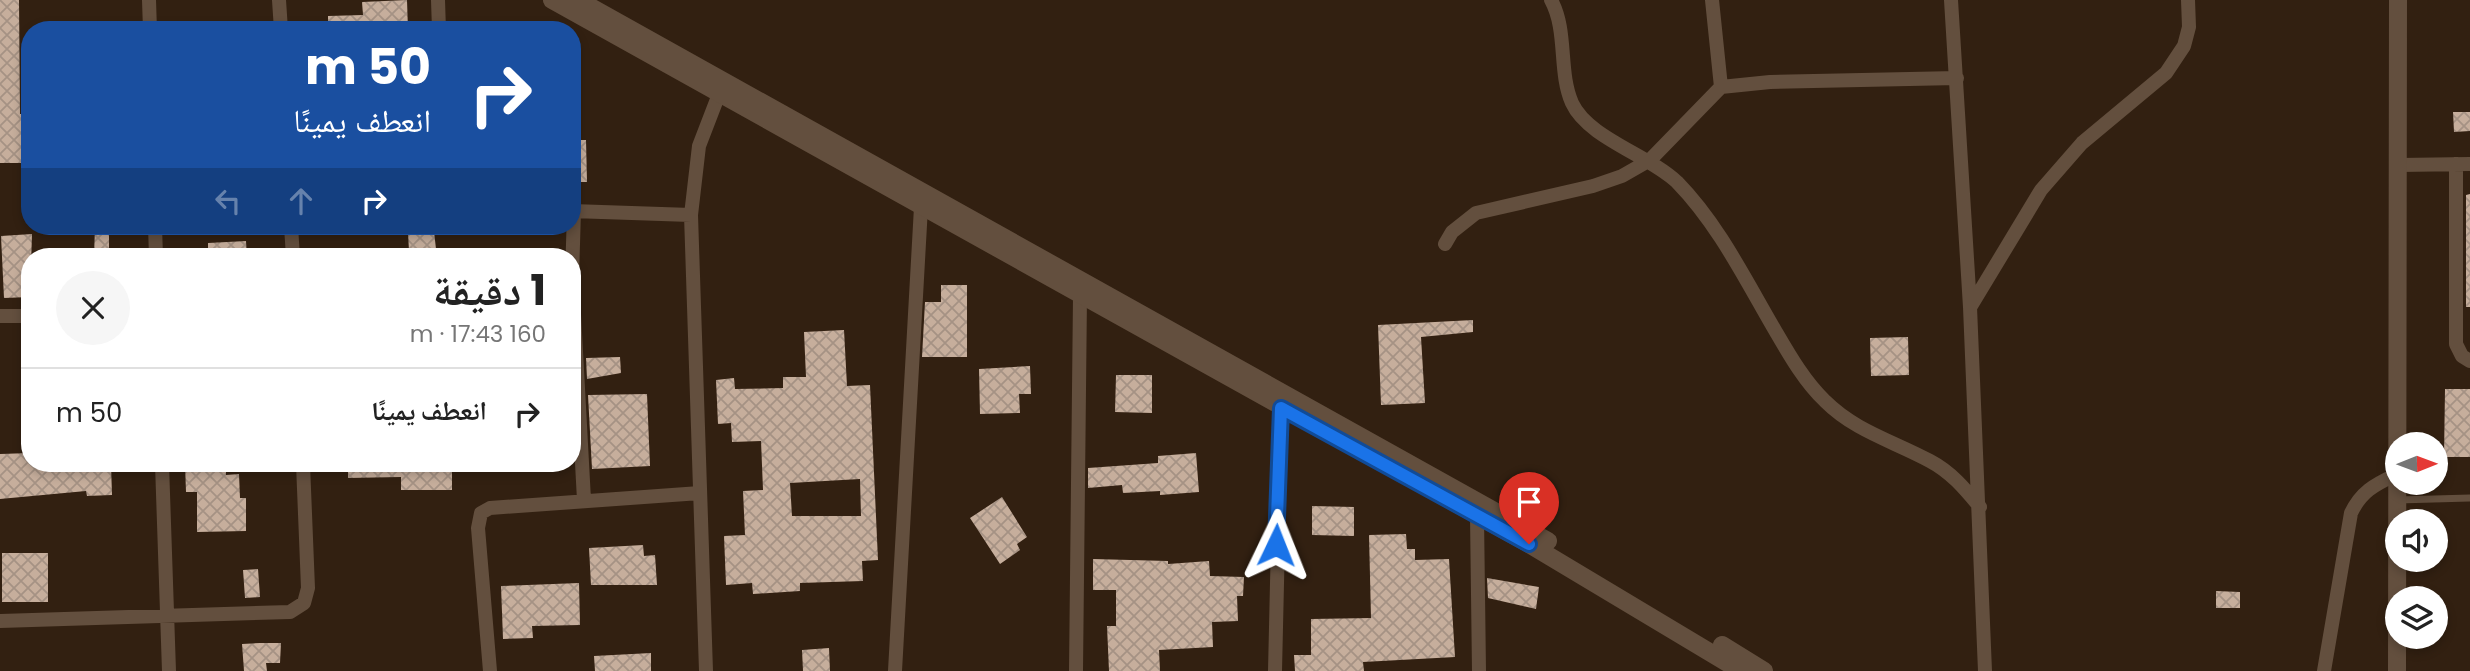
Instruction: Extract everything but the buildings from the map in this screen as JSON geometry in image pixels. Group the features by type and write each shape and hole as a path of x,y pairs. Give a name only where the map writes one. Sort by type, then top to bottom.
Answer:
{"street":[{"path":"149,0 150,21"},
{"path":"279,0 280,21"},
{"path":"438,0 439,21"},
{"path":"552,0 719,94 846,157 921,207 1642,609 1741,671"},
{"path":"578,0 846,157 1533,532 1764,671"},
{"path":"1551,0 1559,23 1565,77 1573,105 1609,138 1650,160 1676,182 1705,216 1794,362 1822,400 1849,424 1930,461 1953,476 1980,507"},
{"path":"1712,0 1721,87"},
{"path":"1951,0 1970,307 1985,671"},
{"path":"1970,307 2041,190 2082,143 2166,74 2184,46 2189,27 2188,0"},
{"path":"2396,432 2398,0"},
{"path":"1445,244 1452,232 1476,213 1593,186 1622,176 1650,160 1721,87 1770,82 1957,78"},
{"path":"706,671 691,215 699,146 719,94"},
{"path":"2399,165 2463,164 2456,344 2462,356 2470,361"},
{"path":"895,671 921,207"},
{"path":"581,211 691,215"},
{"path":"1076,671 1080,296"},
{"path":"0,316 21,316"},
{"path":"1275,671 1281,408"},
{"path":"581,456 584,500"},
{"path":"162,472 169,671"},
{"path":"0,621 290,612 304,603 308,588 303,472"},
{"path":"2324,671 2351,513 2358,499 2370,487 2385,480"},
{"path":"490,671 478,528 481,513 490,508 700,493"},
{"path":"2396,495 2397,671"},
{"path":"1477,516 1479,671"}],"lane":[{"path":"2396,500 2470,498"}],"route":[{"path":"1276,545 1281,408 1529,544"}]}
